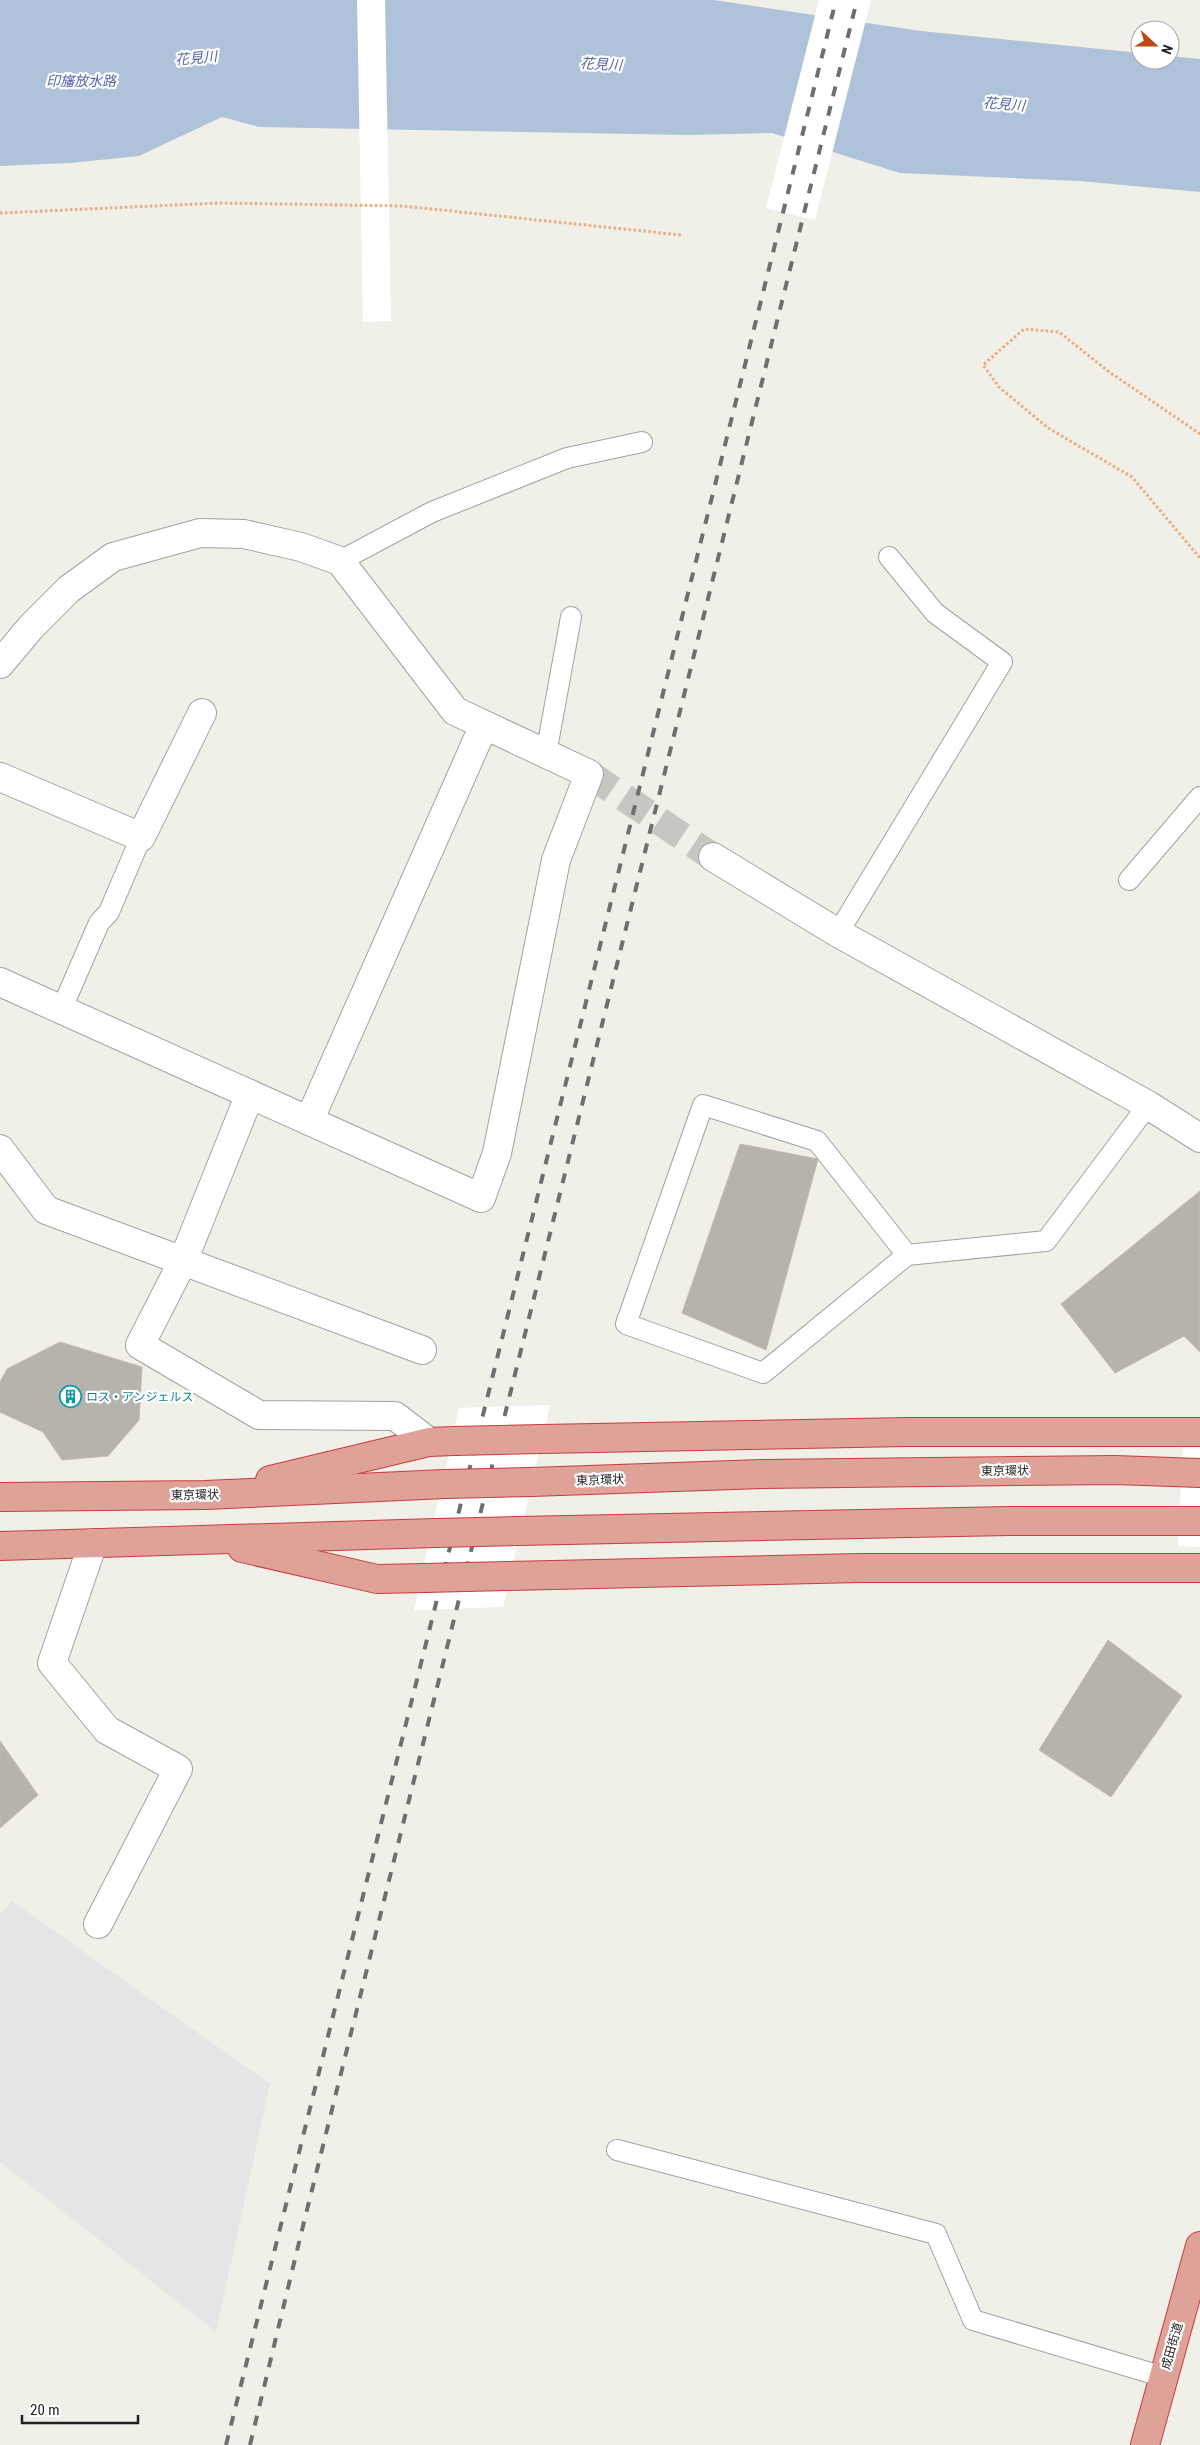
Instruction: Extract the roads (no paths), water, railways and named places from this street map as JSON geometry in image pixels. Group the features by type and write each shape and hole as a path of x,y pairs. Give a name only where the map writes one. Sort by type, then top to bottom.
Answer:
{"highway":[{"path":"205,1495 441,1442 907,1432 1200,1432"},
{"name":"東京環状","path":"0,1497 205,1495 445,1484 762,1474 1115,1470 1191,1472"},
{"path":"0,1546 518,1531 1009,1521 1190,1521"},
{"path":"204,1539 377,1579 860,1568 1200,1568"},
{"name":"成田街道","path":"1145,2445 1200,2246"}],"street":[{"path":"0,664 31,627 69,589 113,557 200,533 244,534 301,547 340,561 455,711 589,774 556,860 497,1153 482,1198 62,1008 0,982"},
{"path":"0,778 141,837 202,713"},
{"path":"309,1121 484,725"},
{"path":"713,857 838,933 1148,1105 1200,1138"},
{"path":"250,1094 183,1261 140,1345 260,1416 395,1416 441,1442"},
{"path":"0,1149 46,1210 422,1350"},
{"path":"93,1543 52,1663 107,1730 178,1769 98,1924"}],"lane":[{"path":"340,561 432,512 567,458 642,442"},
{"path":"838,933 1002,662 936,614 889,557"},
{"path":"546,754 571,617"},
{"path":"1129,880 1200,797"},
{"path":"62,1008 98,922 109,912 141,837"},
{"path":"907,1256 817,1141 703,1105 626,1324 763,1373 907,1256 1046,1241 1148,1105"},
{"path":"617,2150 936,2234 973,2320 1164,2377"}],"water":[{"name":"印旛放水路","path":"0,0 714,0 921,31 1130,52 1130,70 1180,70 1180,57 1200,59 1200,192 1079,181 900,173 772,133 689,135 259,127 222,117 139,156 70,163 0,166"}],"tunnel":[{"path":"589,774 713,857"}],"railway":[{"path":"226,2445 836,0"},
{"path":"250,2445 857,0"}],"place":[{"name":"ロス・アンジェルス","path":"70,1397"}],"water label":[{"name":"花見川","path":"196,58"},
{"name":"花見川","path":"601,64"},
{"name":"花見川","path":"1004,104"}]}
